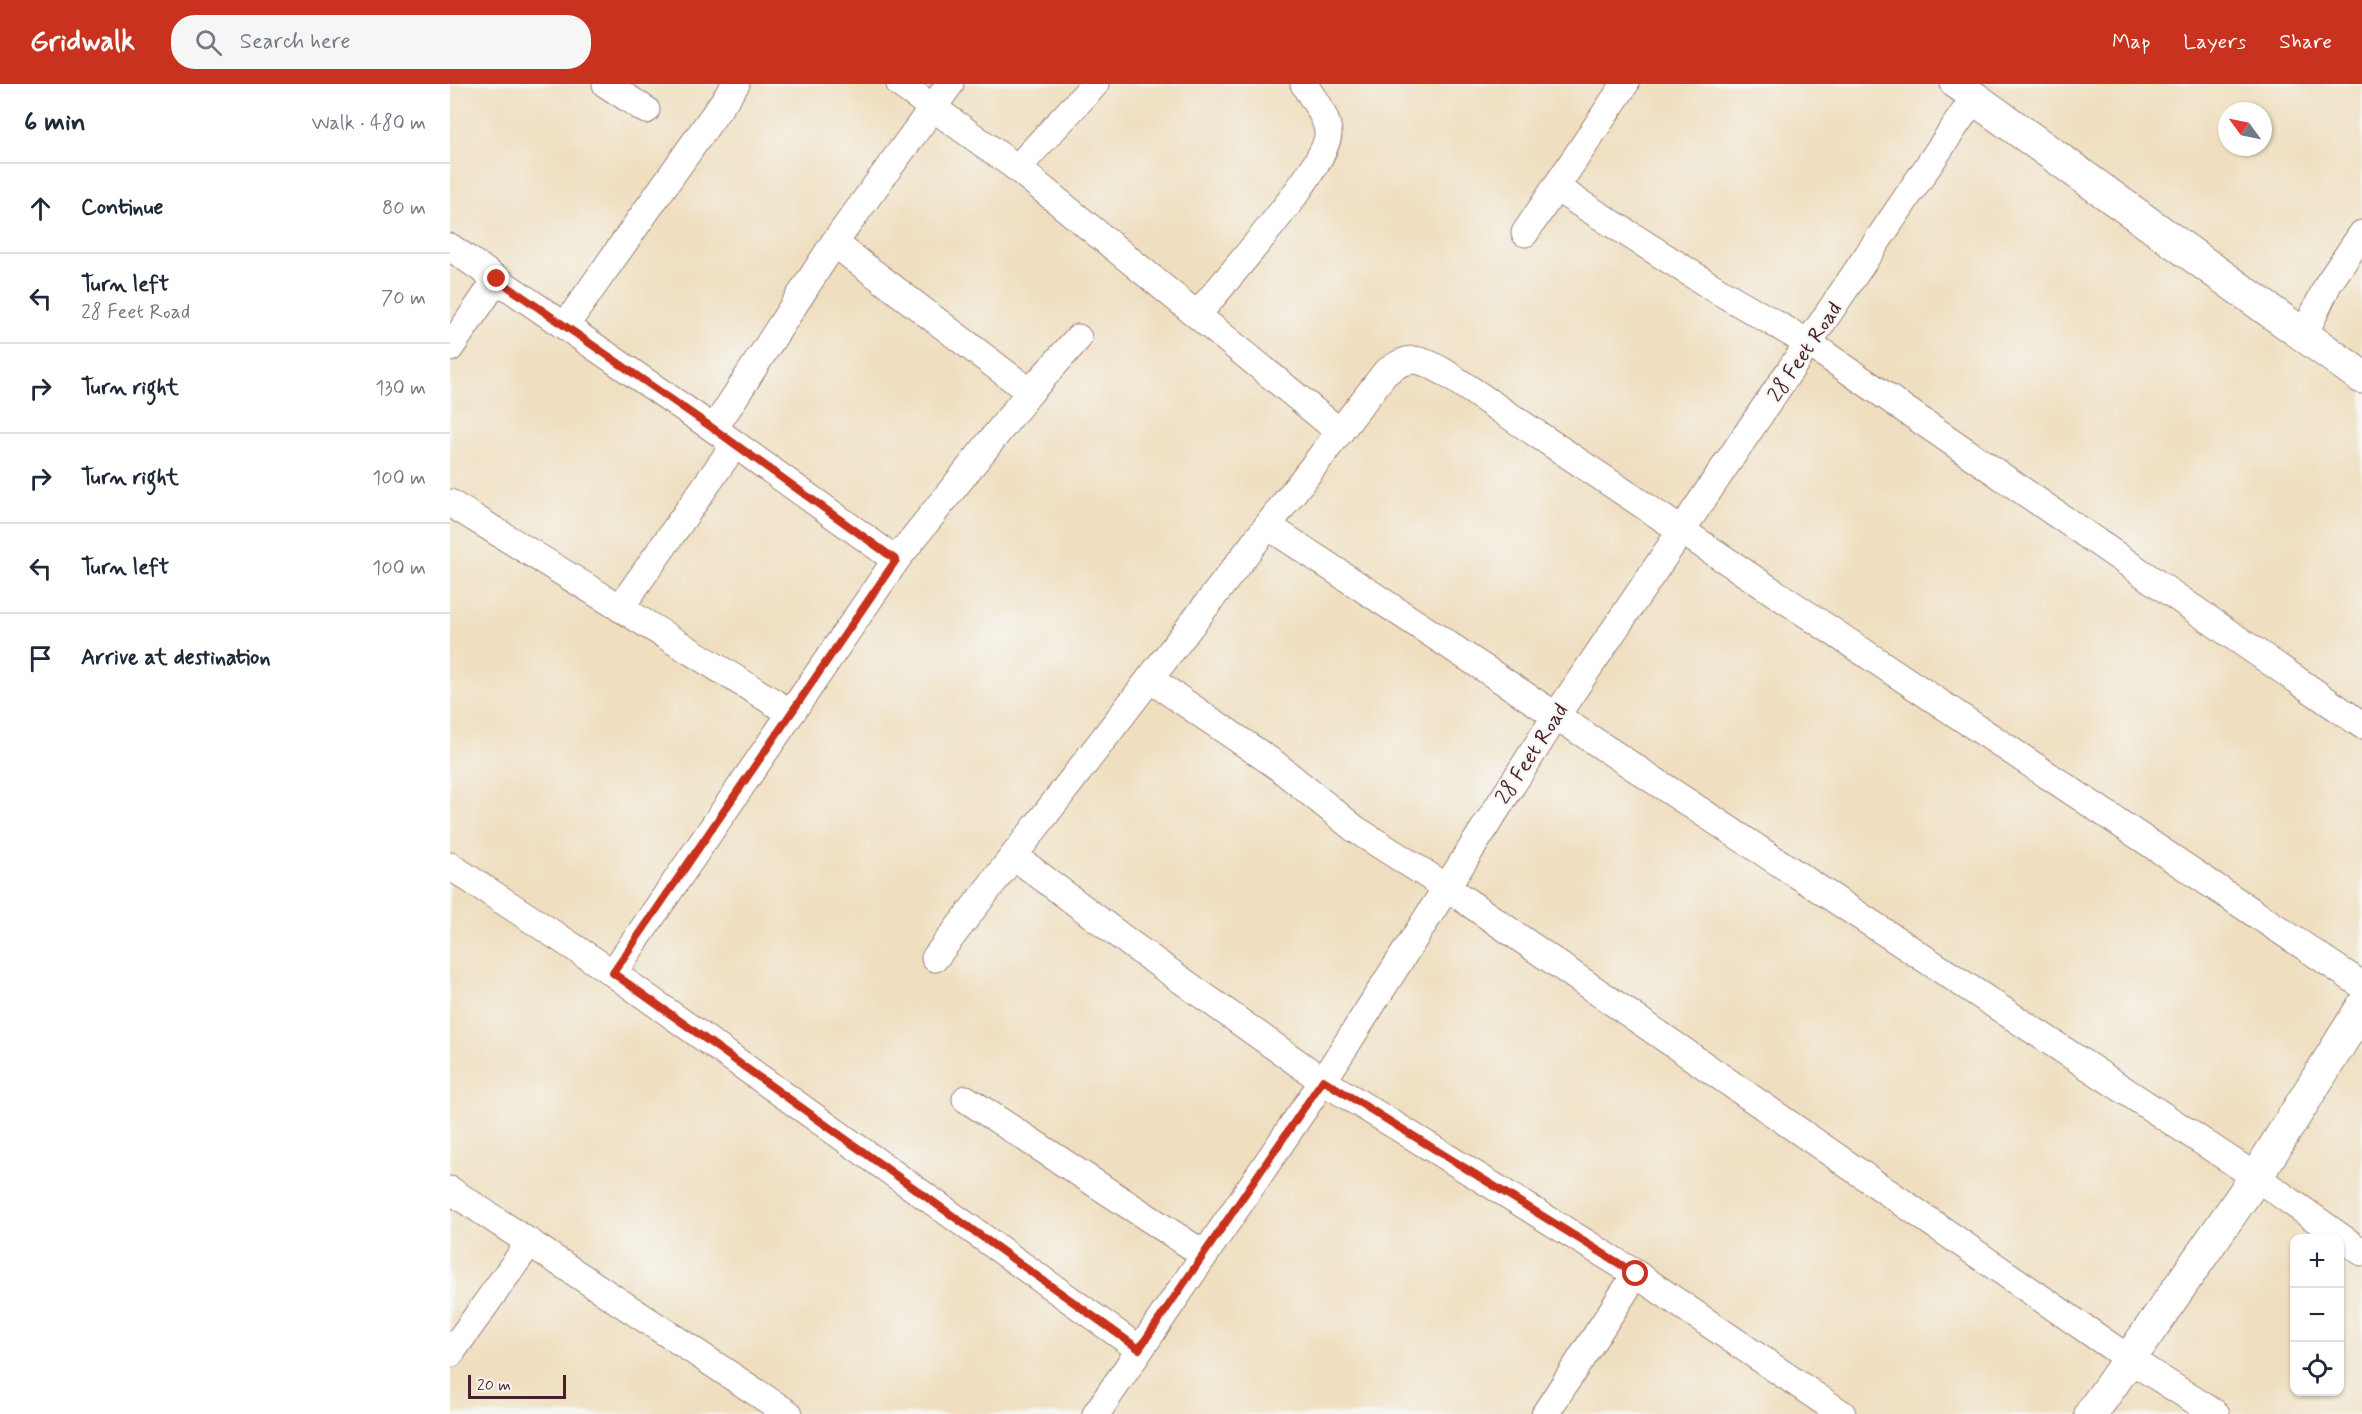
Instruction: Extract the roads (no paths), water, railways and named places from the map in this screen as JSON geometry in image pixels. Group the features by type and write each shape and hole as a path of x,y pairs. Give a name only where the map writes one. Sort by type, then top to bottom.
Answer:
{"street":[{"path":"606,84 646,110"},
{"path":"564,326 736,84"},
{"path":"900,84 1017,168 1340,432"},
{"path":"620,608 725,436 834,243 950,84"},
{"path":"1017,168 1095,84"},
{"path":"1198,314 1301,185 1326,148 1328,132 1304,84"},
{"path":"1525,233 1625,84"},
{"path":"1964,91 2362,377"},
{"name":"28 Feet Road","path":"1096,1414 1323,1080 1556,716 1810,344 1964,91"},
{"path":"1556,188 1717,290 1810,344 2362,725"},
{"path":"2304,335 2328,284 2362,234"},
{"path":"834,243 1030,392"},
{"path":"450,247 725,436 896,560"},
{"path":"450,348 497,279"},
{"path":"613,973 896,560 1030,392 1078,338"},
{"path":"935,957 1385,373 1404,360 1423,360 2362,985"},
{"path":"454,514 620,608 791,713"},
{"path":"1268,526 2256,1177 2362,1252"},
{"path":"1150,679 1276,765 1355,830 1446,887 2129,1359 2216,1414"},
{"path":"1014,856 1132,945 1323,1080 1636,1274 1842,1414"},
{"path":"450,866 613,973 1139,1349"},
{"path":"2091,1414 2256,1177 2362,1008"},
{"path":"966,1099 1205,1255"},
{"path":"450,1190 789,1414"},
{"path":"450,1354 530,1242"},
{"path":"1545,1414 1636,1274"}]}
